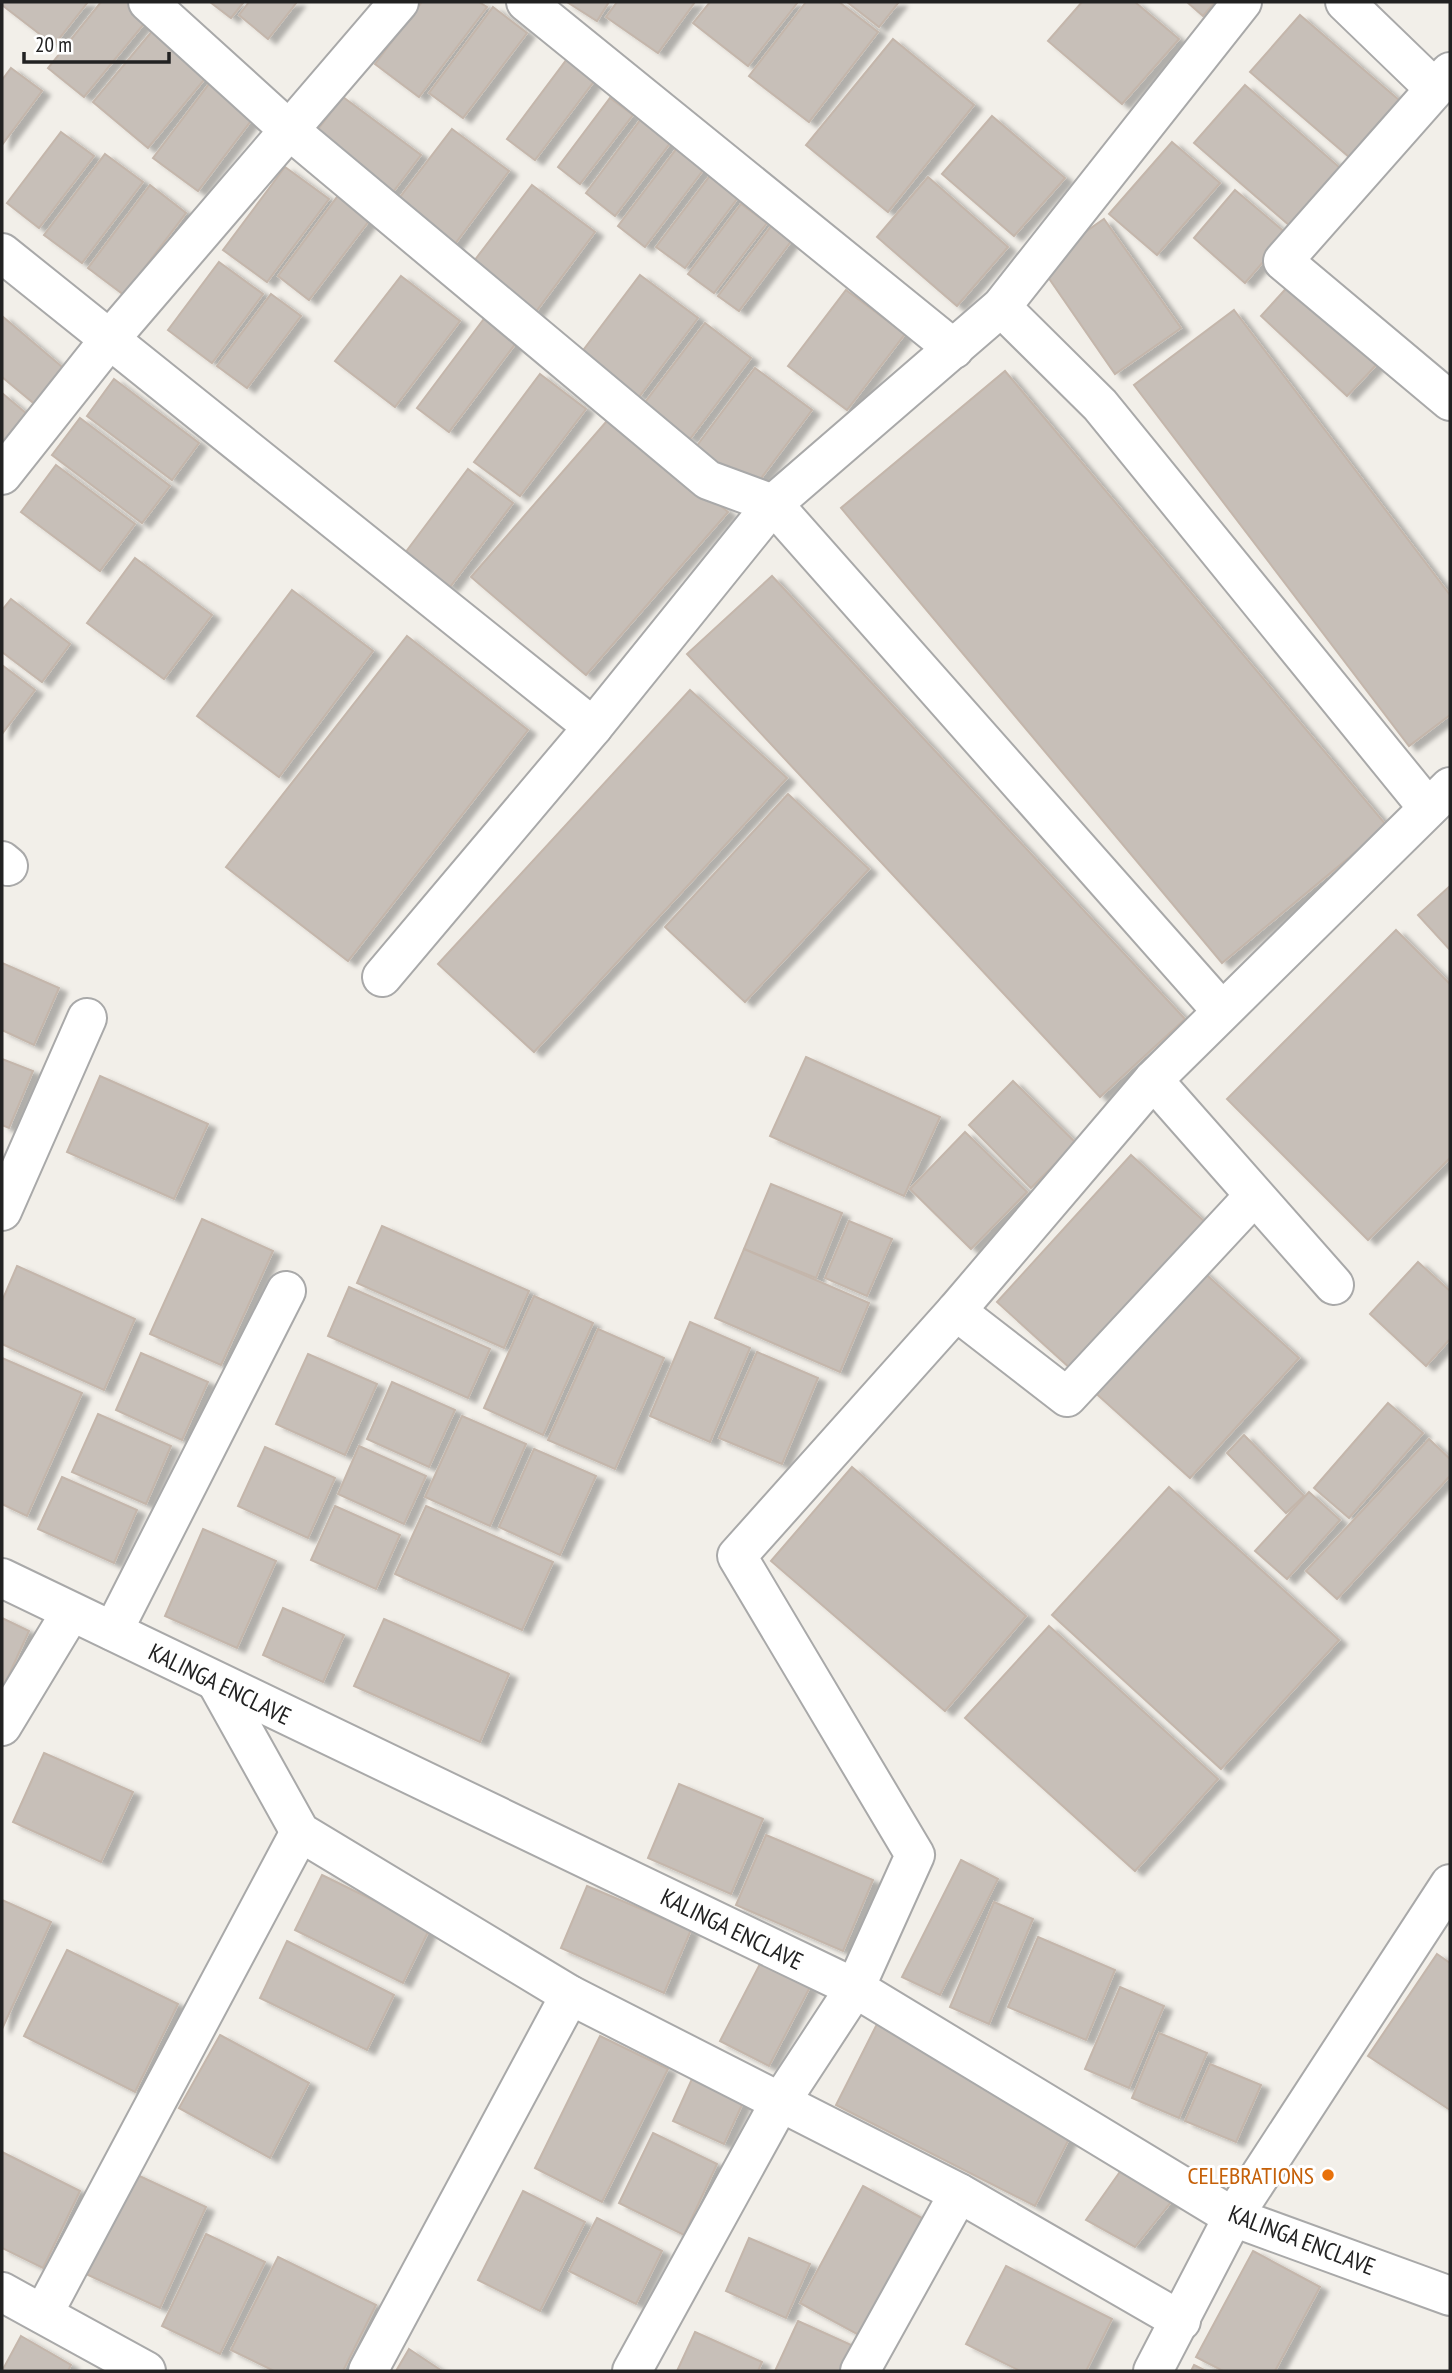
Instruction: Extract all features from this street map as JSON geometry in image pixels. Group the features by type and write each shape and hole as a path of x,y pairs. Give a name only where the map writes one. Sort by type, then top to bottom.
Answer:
{"street":[{"path":"148,2 288,129 708,480 773,504 1222,1010"},
{"path":"2,475 109,340 399,2"},
{"path":"526,2 954,349"},
{"path":"382,977 593,727 773,504 1001,307 1242,2"},
{"path":"1345,2 1442,80 1283,261 1450,401"},
{"path":"2,253 593,727"},
{"path":"632,2371 779,2104 855,1988 915,1855 737,1556 956,1311 1153,1080 1439,798 1100,404 1001,307"},
{"path":"2,1211 87,1018"},
{"path":"1153,1080 1334,1285"},
{"path":"956,1311 1067,1397 1254,1196"},
{"path":"113,1631 286,1291"},
{"name":"KALINGA ENCLAVE","path":"2,1578 855,1988 1233,2217 1450,2296"},
{"path":"2,1726 71,1612"},
{"path":"217,1683 300,1832 570,1995 779,2104 959,2193 1181,2321"},
{"path":"43,2314 300,1832"},
{"path":"1153,2371 1233,2217 1450,1884"},
{"path":"368,2371 570,1995"},
{"path":"860,2371 959,2193"},
{"path":"2,2292 146,2371"}],"building":[{"path":"2,2 88,2 54,45 2,5"},
{"path":"101,2 127,2 148,19 84,97 48,68"},
{"path":"210,2 244,2 231,18"},
{"path":"249,2 297,2 268,39 239,15"},
{"path":"422,2 479,2 487,7 419,97 375,64"},
{"path":"567,2 609,2 597,21"},
{"path":"617,2 695,2 658,53 606,17"},
{"path":"710,2 798,2 748,66 693,23"},
{"path":"806,2 839,2 878,32 809,122 749,76"},
{"path":"847,2 899,2 879,27"},
{"path":"1082,2 1135,2 1179,39 1122,104 1048,41"},
{"path":"1187,2 1215,2 1203,16"},
{"path":"493,7 527,33 463,118 429,93"},
{"path":"1300,15 1406,106 1356,163 1250,72"},
{"path":"153,30 208,75 148,148 93,102"},
{"path":"893,39 974,105 888,212 806,145"},
{"path":"570,55 598,76 535,160 507,139"},
{"path":"11,68 42,91 2,145 2,80"},
{"path":"212,80 256,114 198,191 153,158"},
{"path":"1245,85 1347,174 1297,232 1194,143"},
{"path":"343,97 421,155 387,200 309,141"},
{"path":"610,98 633,115 580,184 558,167"},
{"path":"992,116 1065,178 1014,236 942,174"},
{"path":"641,119 671,142 615,216 586,193"},
{"path":"452,129 509,171 452,248 394,205"},
{"path":"61,132 94,156 39,228 7,203"},
{"path":"1172,142 1220,183 1157,255 1109,214"},
{"path":"677,148 704,169 645,247 618,226"},
{"path":"105,154 143,182 82,263 44,235"},
{"path":"285,167 329,199 267,282 223,250"},
{"path":"715,169 743,191 685,268 656,247"},
{"path":"928,177 1008,247 957,306 877,237"},
{"path":"150,185 186,213 124,295 88,268"},
{"path":"532,185 595,232 535,313 471,265"},
{"path":"1235,190 1287,234 1245,283 1194,238"},
{"path":"340,193 372,217 309,300 278,276"},
{"path":"741,204 767,223 714,293 688,274"},
{"path":"1104,219 1181,328 1115,374 1039,264"},
{"path":"772,225 792,240 739,311 718,296"},
{"path":"219,262 263,294 212,363 168,330"},
{"path":"640,275 698,318 639,397 581,353"},
{"path":"401,276 460,321 395,407 335,361"},
{"path":"1292,282 1378,363 1347,396 1261,316"},
{"path":"846,290 905,334 847,410 788,366"},
{"path":"271,294 301,316 247,388 217,366"},
{"path":"1234,310 1450,595 1450,715 1409,746 1134,385"},
{"path":"489,312 522,335 449,432 417,408"},
{"path":"2,316 67,371 37,406 2,377"},
{"path":"705,323 751,358 690,439 643,405"},
{"path":"755,368 812,410 753,489 696,447"},
{"path":"1005,371 1387,826 1222,963 841,508"},
{"path":"540,374 586,409 520,496 474,462"},
{"path":"114,379 199,443 172,480 87,416"},
{"path":"2,393 33,419 2,456"},
{"path":"613,414 728,512 586,675 471,577"},
{"path":"80,418 170,486 142,523 52,455"},
{"path":"56,465 135,524 100,571 21,512"},
{"path":"468,469 513,503 450,587 405,553"},
{"path":"135,558 212,615 164,679 87,623"},
{"path":"772,576 1185,1019 1100,1097 687,654"},
{"path":"292,590 373,651 279,777 197,716"},
{"path":"11,599 70,644 42,682 2,652 2,610"},
{"path":"407,636 528,730 348,961 226,867"},
{"path":"2,665 35,690 2,734"},
{"path":"690,690 787,778 534,1052 438,964"},
{"path":"788,794 869,869 745,1002 665,927"},
{"path":"1450,886 1450,950 1418,915"},
{"path":"1396,930 1450,984 1450,1158 1368,1240 1227,1099"},
{"path":"2,963 59,988 34,1045 2,1030"},
{"path":"806,1057 940,1117 904,1196 770,1136"},
{"path":"2,1059 33,1071 9,1128 2,1125"},
{"path":"100,1076 208,1124 174,1199 67,1152"},
{"path":"1013,1081 1076,1143 1031,1188 969,1125"},
{"path":"965,1132 1027,1192 971,1249 910,1189"},
{"path":"1131,1155 1205,1222 1071,1369 997,1302"},
{"path":"771,1184 842,1213 816,1278 744,1249"},
{"path":"202,1219 273,1251 221,1365 150,1334"},
{"path":"849,1221 892,1239 867,1296 825,1278"},
{"path":"382,1226 529,1291 504,1348 357,1283"},
{"path":"744,1249 869,1303 840,1372 715,1318"},
{"path":"1418,1262 1450,1291 1450,1339 1426,1366 1370,1314"},
{"path":"17,1266 135,1319 104,1390 2,1344 2,1301"},
{"path":"1200,1269 1299,1358 1190,1478 1091,1389"},
{"path":"349,1287 490,1349 468,1398 328,1336"},
{"path":"534,1296 593,1323 543,1435 484,1408"},
{"path":"690,1322 750,1348 710,1442 650,1416"},
{"path":"598,1329 664,1358 615,1469 548,1440"},
{"path":"757,1352 818,1378 782,1464 719,1438"},
{"path":"141,1353 208,1382 182,1440 116,1410"},
{"path":"308,1354 377,1384 345,1455 276,1424"},
{"path":"2,1358 82,1393 27,1516 2,1504"},
{"path":"392,1382 455,1410 429,1467 367,1439"},
{"path":"1388,1403 1423,1433 1349,1518 1314,1488"},
{"path":"98,1414 171,1446 146,1504 72,1472"},
{"path":"462,1416 526,1444 490,1526 425,1497"},
{"path":"1244,1435 1304,1496 1286,1513 1227,1453"},
{"path":"1429,1439 1450,1459 1450,1476 1337,1599 1306,1571"},
{"path":"359,1446 426,1476 404,1524 338,1494"},
{"path":"265,1447 335,1478 308,1538 238,1506"},
{"path":"534,1449 596,1476 560,1555 499,1527"},
{"path":"852,1467 1026,1616 945,1711 771,1561"},
{"path":"62,1477 137,1510 114,1563 38,1529"},
{"path":"1169,1487 1339,1640 1221,1769 1052,1615"},
{"path":"1309,1492 1340,1520 1287,1579 1255,1551"},
{"path":"335,1506 400,1535 376,1589 311,1560"},
{"path":"426,1506 553,1562 522,1630 395,1574"},
{"path":"203,1529 276,1561 237,1648 165,1616"},
{"path":"283,1608 344,1635 323,1682 263,1655"},
{"path":"2,1618 29,1631 2,1690"},
{"path":"384,1619 509,1674 480,1742 354,1686"},
{"path":"1049,1626 1218,1779 1135,1871 965,1718"},
{"path":"44,1753 133,1792 101,1862 13,1822"},
{"path":"679,1784 763,1819 731,1894 648,1858"},
{"path":"766,1835 873,1880 843,1951 736,1905"},
{"path":"961,1860 998,1879 940,1995 902,1977"},
{"path":"322,1875 430,1928 403,1983 295,1930"},
{"path":"587,1886 691,1930 664,1993 561,1948"},
{"path":"2,1900 51,1922 2,2029"},
{"path":"994,1902 1033,1919 989,2024 950,2007"},
{"path":"1038,1937 1115,1970 1086,2040 1008,2007"},
{"path":"287,1941 394,1995 367,2050 260,1998"},
{"path":"67,1950 178,2004 135,2092 24,2036"},
{"path":"1437,1954 1450,1963 1450,2110 1368,2056"},
{"path":"761,1962 810,1987 769,2066 720,2041"},
{"path":"1120,1987 1164,2006 1129,2088 1085,2069"},
{"path":"877,2024 1076,2125 1035,2206 836,2105"},
{"path":"1159,2033 1207,2053 1179,2118 1132,2098"},
{"path":"220,2035 309,2083 270,2158 179,2108"},
{"path":"600,2036 668,2069 602,2202 535,2168"},
{"path":"1210,2064 1261,2085 1236,2142 1185,2121"},
{"path":"696,2070 747,2094 724,2144 673,2121"},
{"path":"653,2133 717,2164 684,2235 619,2203"},
{"path":"2,2152 80,2191 43,2268 2,2248"},
{"path":"1124,2166 1175,2197 1135,2247 1086,2220"},
{"path":"133,2173 206,2207 160,2308 86,2274"},
{"path":"863,2186 931,2223 868,2340 800,2303"},
{"path":"523,2191 585,2222 540,2311 478,2280"},
{"path":"597,2218 662,2251 636,2304 569,2271"},
{"path":"206,2234 265,2262 220,2354 162,2326"},
{"path":"749,2238 810,2264 786,2318 726,2291"},
{"path":"1253,2251 1320,2287 1275,2371 1223,2371 1196,2357"},
{"path":"278,2257 376,2305 343,2371 274,2371 231,2350"},
{"path":"1006,2266 1112,2319 1086,2371 1020,2371 966,2344"},
{"path":"798,2321 860,2349 850,2371 775,2371"},
{"path":"695,2332 762,2362 758,2371 677,2371"},
{"path":"21,2336 71,2365 68,2371 2,2371"},
{"path":"409,2349 442,2371 396,2371"},
{"path":"1194,2365 1206,2371 1191,2371"}],"place":[{"name":"CELEBRATIONS","path":"1328,2175"}]}
